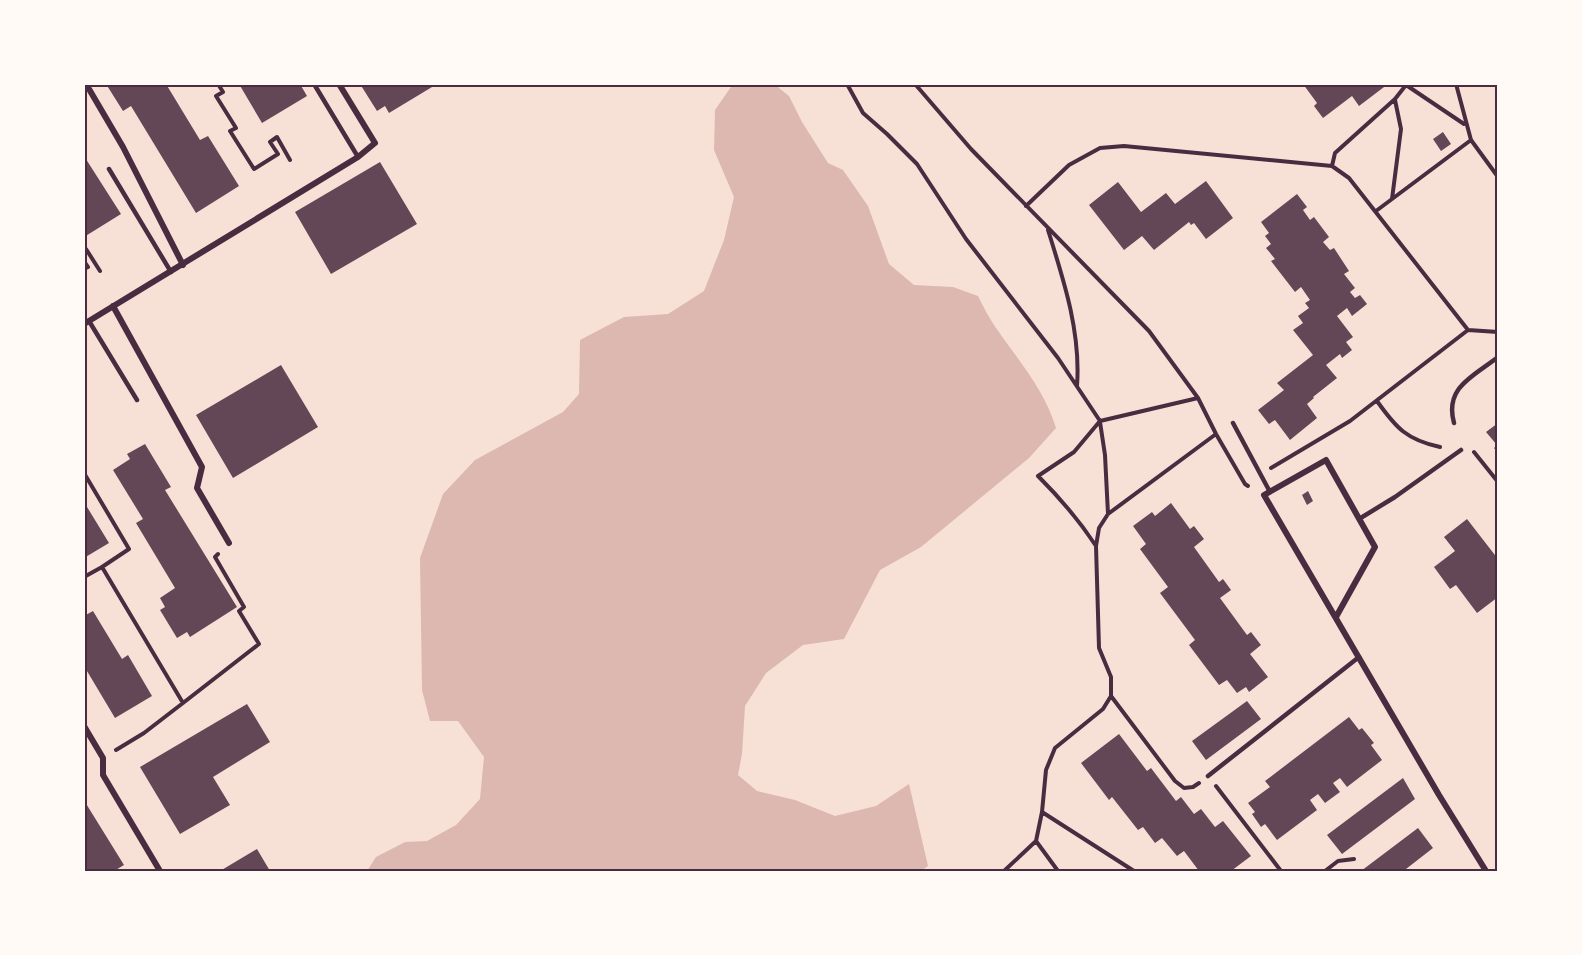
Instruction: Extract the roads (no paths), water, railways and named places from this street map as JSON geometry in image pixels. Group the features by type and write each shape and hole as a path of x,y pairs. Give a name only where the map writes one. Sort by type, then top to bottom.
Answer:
{"street":[{"path":"87,322 358,157 375,142 339,84"},
{"path":"84,86 89,89 123,147 183,265"},
{"path":"113,306 202,467 197,488 229,543"},
{"path":"1336,617 1375,547 1326,460 1264,495 1439,795 1486,871"},
{"path":"84,726 103,758 103,775 160,871"}],"lane":[{"path":"314,84 358,157"},
{"path":"110,169 171,272"},
{"path":"87,322 137,400"},
{"path":"1454,423 1450,410 1459,387 1498,357"},
{"path":"1233,423 1270,492"},
{"path":"1359,519 1395,497 1461,450"},
{"path":"1208,776 1359,657"}]}
